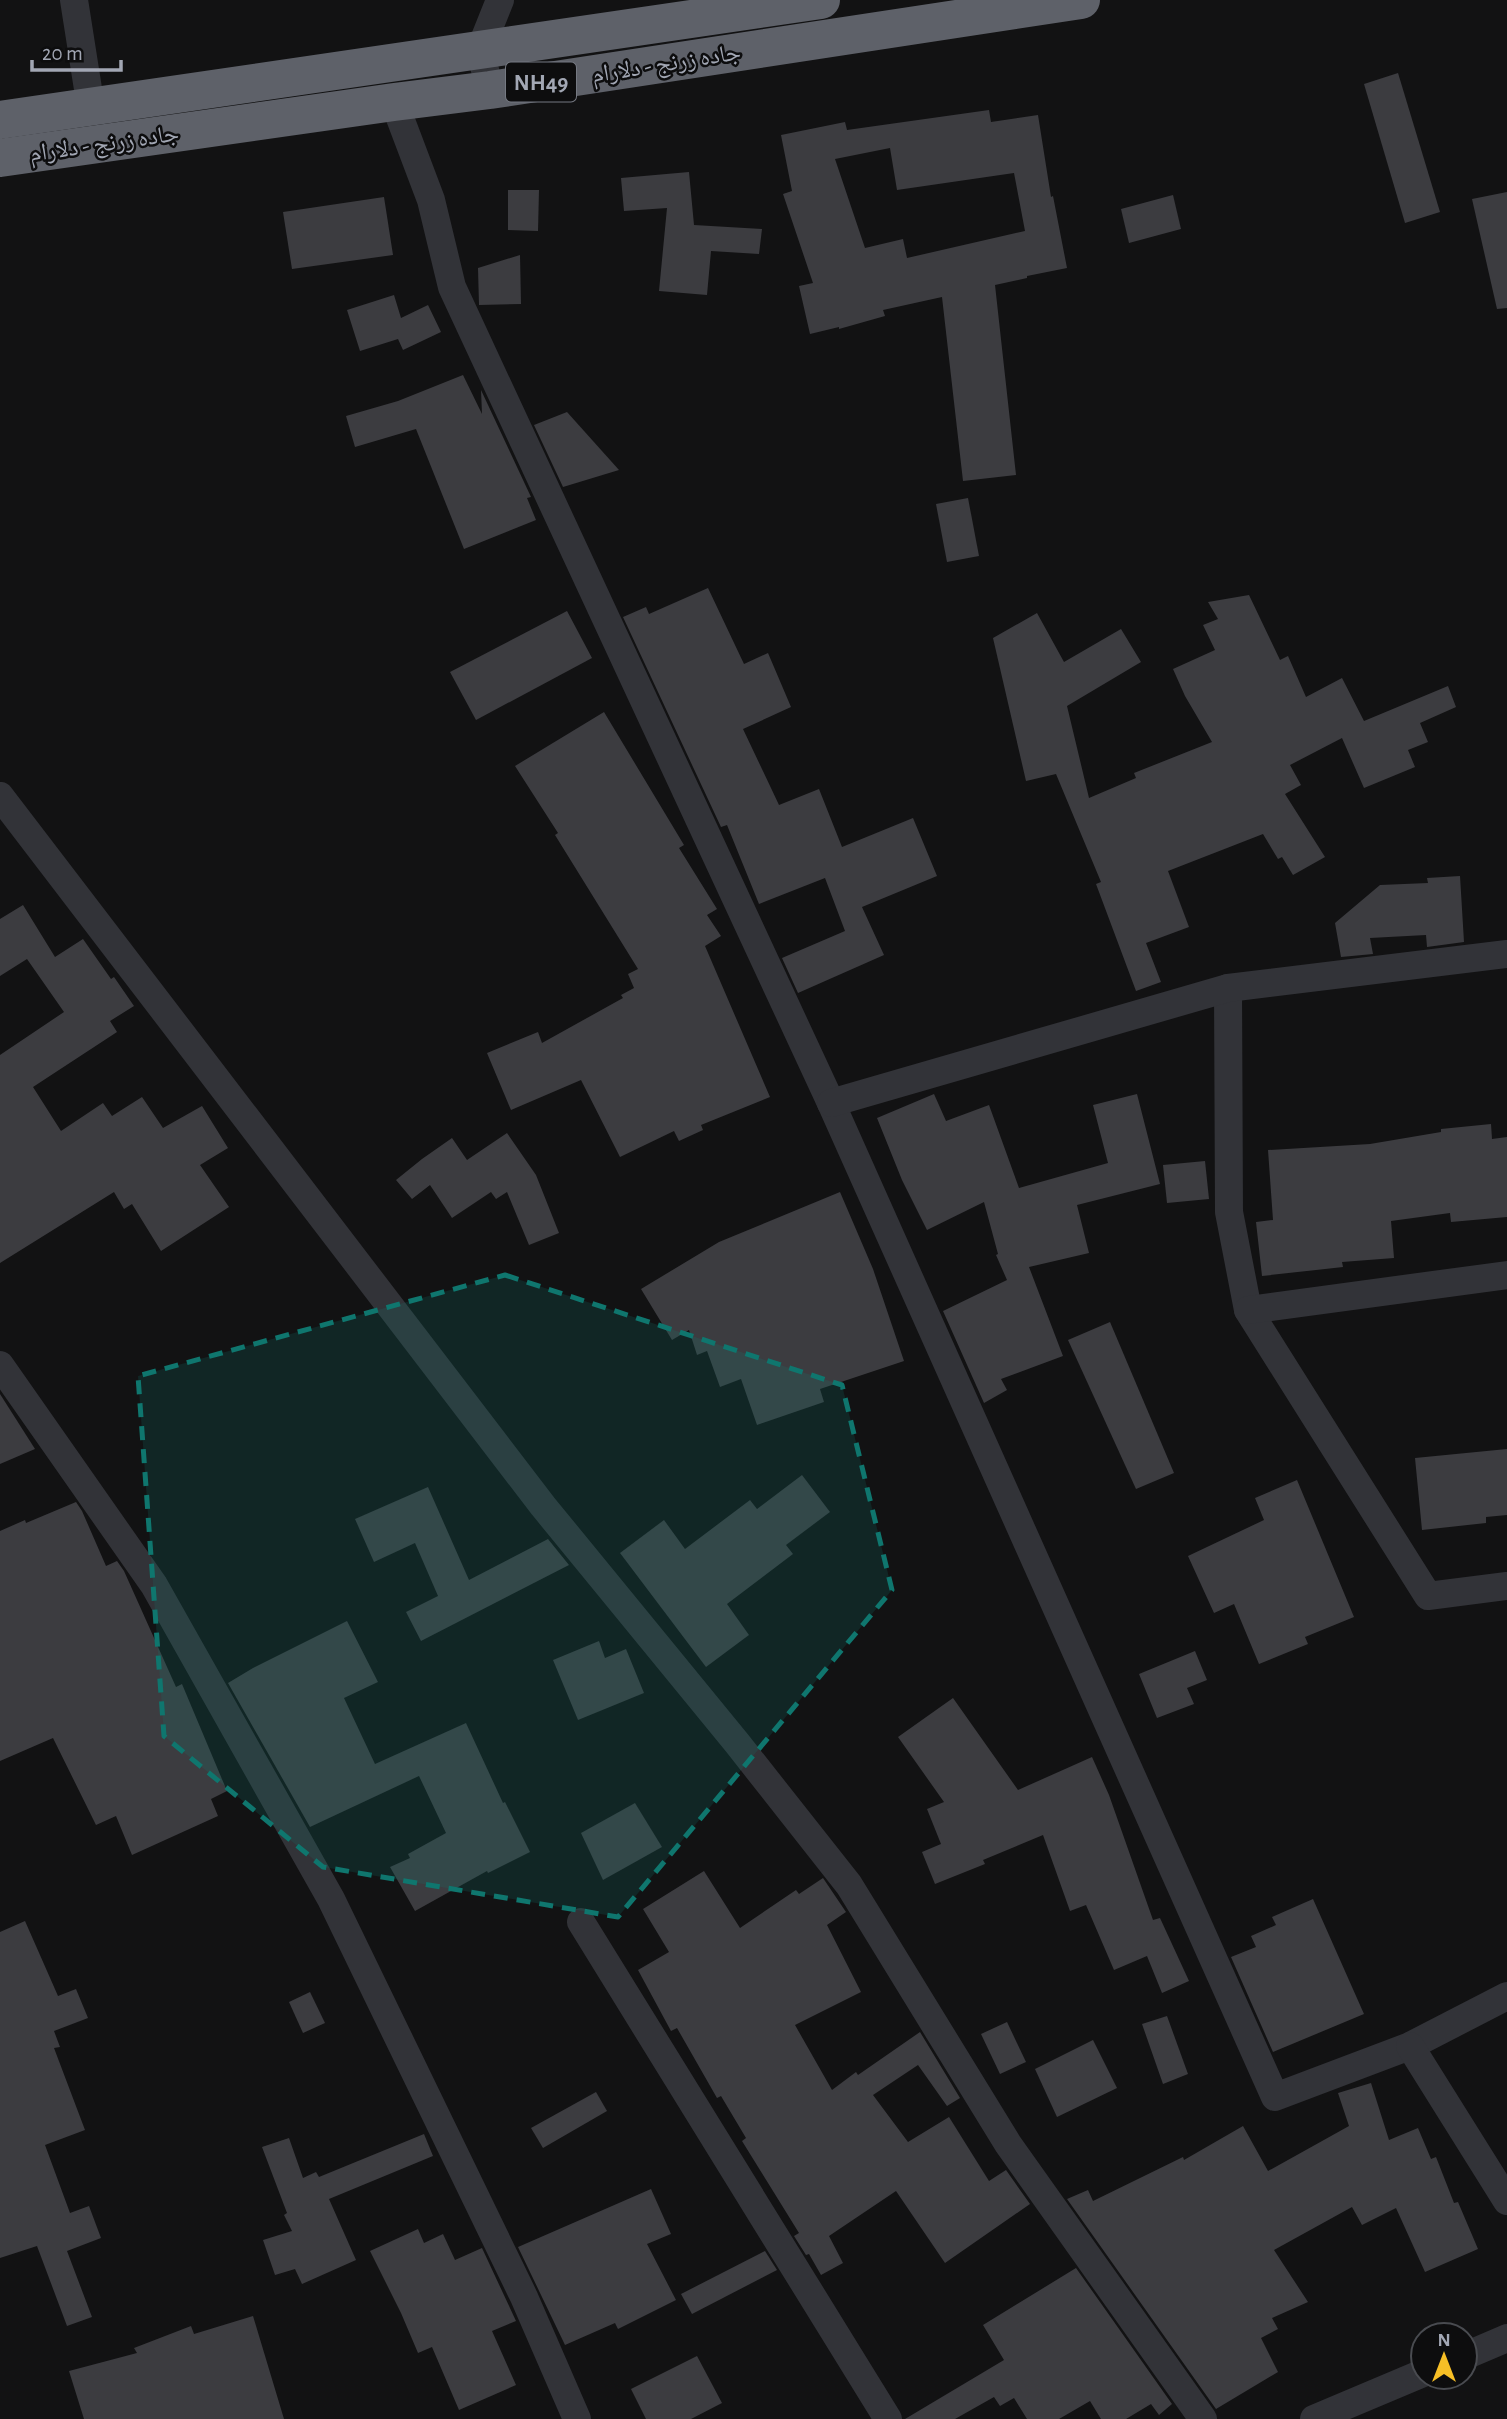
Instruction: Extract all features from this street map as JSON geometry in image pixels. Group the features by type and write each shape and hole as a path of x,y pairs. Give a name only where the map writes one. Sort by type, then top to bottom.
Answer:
{"highway":[{"name":"جاده زرنج - دلارام","path":"0,120 821,0"},
{"name":"جاده زرنج - دلارام","path":"0,158 490,90 1081,0"}],"street":[{"path":"74,0 91,108"},
{"path":"490,90 481,50 500,0"},
{"path":"394,102 431,201 453,287 831,1103 1275,2097 1410,2046 1507,1996"},
{"path":"0,796 543,1506 849,1885 1008,2144 1203,2419"},
{"path":"831,1103 1228,988 1507,954"},
{"path":"1228,988 1228,1212 1248,1310 1428,1597 1507,1586"},
{"path":"1248,1310 1507,1275"},
{"path":"0,1365 154,1585 331,1899 524,2297 577,2419"},
{"path":"581,1922 888,2419"},
{"path":"1410,2046 1507,2201"},
{"path":"1479,2350 1507,2338"},
{"path":"1314,2419 1409,2379"}],"highlighted area":[{"path":"505,1275 842,1385 892,1590 618,1917 323,1867 164,1736 138,1376"}],"building":[{"path":"1398,73 1440,212 1405,223 1364,84"},
{"path":"989,110 991,122 1038,115 1051,197 1053,196 1067,268 995,285 1016,475 963,481 942,297 883,310 885,316 810,334 799,286 813,283 783,194 792,191 781,135 845,122 847,130","holes":["890,148 897,190 1014,173 1025,231 907,258 903,239 865,248 835,159"]},
{"path":"689,172 694,225 762,229 759,254 711,251 707,295 659,291 667,208 624,211 621,178"},
{"path":"508,190 539,190 538,231 508,230"},
{"path":"1507,192 1507,308 1497,309 1472,199"},
{"path":"1173,195 1181,229 1129,243 1121,209"},
{"path":"384,197 393,255 292,269 283,212"},
{"path":"520,255 521,304 479,305 478,268"},
{"path":"394,295 401,318 428,305 441,332 403,350 398,339 360,351 347,310"},
{"path":"463,375 482,414 481,390 531,497 527,498 536,520 464,549 416,429 355,447 346,416 398,401"},
{"path":"567,412 619,470 563,487 534,425"},
{"path":"968,498 979,556 947,562 936,504"},
{"path":"708,588 744,664 768,653 791,707 743,729 779,805 819,789 842,847 913,818 937,876 862,907 884,955 798,993 782,958 845,931 825,878 759,904 727,825 721,827 623,617 646,607 649,614"},
{"path":"1249,595 1280,660 1288,656 1306,697 1342,678 1364,721 1448,686 1456,707 1420,723 1428,742 1408,750 1415,767 1364,788 1342,738 1290,765 1301,785 1285,794 1325,857 1293,875 1282,857 1278,859 1263,834 1168,871 1189,927 1146,943 1161,982 1136,991 1096,884 1101,882 1056,774 1026,781 993,638 1037,613 1064,662 1121,629 1141,662 1067,706 1089,798 1136,778 1134,773 1212,742 1185,696 1173,669 1215,650 1203,625 1218,619 1208,602"},
{"path":"567,611 592,658 476,720 450,672"},
{"path":"604,712 684,845 679,848 717,909 707,915 721,936 705,946 770,1097 701,1125 703,1130 679,1141 674,1131 620,1157 581,1080 511,1110 487,1053 538,1032 542,1043 623,998 621,995 634,988 628,974 638,969 515,766"},
{"path":"1460,876 1464,942 1427,947 1426,935 1370,938 1373,954 1341,957 1335,923 1380,885 1428,883 1427,878"},
{"path":"23,905 55,957 83,939 134,1006 110,1021 117,1032 33,1087 61,1131 103,1103 112,1116 142,1097 163,1128 202,1106 228,1148 200,1165 229,1207 161,1251 132,1204 124,1209 114,1192 0,1263 0,1055 64,1012 27,959 0,976 0,919"},
{"path":"934,1094 946,1121 989,1105 1019,1188 1108,1163 1093,1105 1137,1094 1160,1184 1077,1205 1089,1253 1029,1267 1063,1356 1001,1379 1007,1390 984,1403 943,1311 1007,1280 996,1255 998,1254 984,1202 927,1230 902,1180 877,1118"},
{"path":"1491,1124 1492,1139 1507,1137 1507,1217 1451,1222 1450,1213 1391,1221 1394,1258 1342,1262 1343,1267 1262,1276 1256,1222 1273,1220 1268,1150 1370,1144 1441,1132 1441,1129"},
{"path":"507,1133 536,1175 559,1233 529,1245 507,1192 496,1199 491,1192 452,1218 430,1185 412,1199 396,1180 452,1138 467,1160"},
{"path":"1205,1161 1209,1199 1167,1203 1163,1165"},
{"path":"840,1192 873,1269 904,1361 820,1389 824,1402 757,1425 741,1379 720,1387 707,1351 697,1355 689,1330 672,1340 641,1289 719,1242"},
{"path":"1110,1322 1174,1473 1136,1489 1068,1340"},
{"path":"0,1394 35,1449 0,1464"},
{"path":"1507,1449 1507,1515 1486,1517 1486,1523 1422,1530 1415,1458"},
{"path":"802,1475 830,1512 786,1545 793,1554 727,1604 749,1635 706,1667 620,1553 664,1520 685,1549 750,1500 757,1509"},
{"path":"1297,1480 1354,1617 1305,1637 1308,1644 1259,1664 1234,1604 1214,1613 1188,1556 1264,1520 1255,1498"},
{"path":"428,1487 469,1580 548,1539 569,1565 421,1641 406,1612 438,1596 415,1543 374,1562 355,1519"},
{"path":"76,1502 106,1566 117,1561 124,1571 176,1687 182,1684 227,1791 211,1799 218,1816 132,1855 116,1816 96,1825 53,1738 0,1761 0,1531"},
{"path":"347,1621 378,1682 344,1698 375,1764 466,1723 503,1803 505,1802 530,1852 488,1873 487,1871 415,1911 390,1867 410,1858 408,1854 446,1833 419,1776 310,1827 228,1683"},
{"path":"599,1641 605,1658 626,1649 644,1693 578,1720 553,1660"},
{"path":"1195,1651 1207,1680 1187,1688 1194,1704 1157,1718 1139,1674"},
{"path":"953,1698 1018,1790 1092,1757 1109,1795 1153,1920 1160,1918 1189,1981 1162,1993 1147,1956 1114,1970 1086,1905 1070,1911 1043,1835 983,1860 985,1864 935,1884 922,1852 941,1844 927,1809 944,1802 898,1737"},
{"path":"635,1803 662,1847 603,1880 581,1833"},
{"path":"704,1871 740,1928 796,1890 799,1894 823,1878 846,1912 827,1925 861,1992 795,2025 832,2090 920,2032 960,2098 947,2106 918,2065 873,2095 908,2142 949,2117 989,2181 1006,2170 1030,2204 945,2263 896,2191 829,2236 843,2263 821,2275 794,2236 799,2233 742,2141 746,2138 721,2096 717,2098 677,2028 671,2031 638,1970 669,1952 643,1909"},
{"path":"1313,1899 1364,2014 1273,2052 1231,1957 1256,1947 1251,1936 1276,1925 1272,1917"},
{"path":"25,1921 58,1996 76,1989 88,2018 54,2031 60,2047 54,2048 85,2130 45,2145 70,2213 89,2206 101,2238 67,2251 92,2317 67,2326 37,2246 0,2258 0,1932"},
{"path":"310,1992 325,2023 303,2033 289,2002"},
{"path":"1167,2016 1188,2074 1163,2084 1142,2024"},
{"path":"1007,2022 1026,2062 1000,2074 981,2034"},
{"path":"1093,2040 1117,2088 1057,2117 1035,2069"},
{"path":"1371,2083 1389,2140 1418,2128 1431,2159 1436,2157 1454,2203 1458,2202 1478,2249 1425,2272 1396,2208 1362,2225 1352,2207 1274,2250 1308,2302 1272,2318 1278,2329 1261,2338 1278,2372 1216,2409 1067,2199 1088,2190 1093,2201 1183,2157 1184,2160 1243,2126 1268,2171 1349,2126 1338,2093"},
{"path":"596,2092 607,2111 543,2148 531,2128"},
{"path":"424,2134 433,2156 329,2199 356,2260 302,2284 295,2269 275,2275 263,2240 292,2231 284,2215 287,2213 262,2147 289,2138 303,2178 316,2172 319,2177"},
{"path":"651,2189 671,2234 647,2244 676,2300 618,2329 615,2323 565,2345 518,2247"},
{"path":"418,2229 424,2243 443,2234 455,2260 482,2248 516,2321 492,2331 516,2385 459,2410 432,2347 418,2353 370,2251"},
{"path":"765,2251 777,2270 692,2314 681,2294"},
{"path":"1076,2268 1172,2404 1159,2415 1151,2404 1126,2419 1101,2419 1090,2401 1059,2419 1027,2419 1014,2398 1000,2406 994,2397 955,2419 905,2419 1004,2360 983,2325"},
{"path":"253,2316 284,2419 84,2419 69,2371 137,2353 134,2348 191,2326 194,2334"},
{"path":"697,2356 722,2403 691,2419 646,2419 631,2389"}]}
